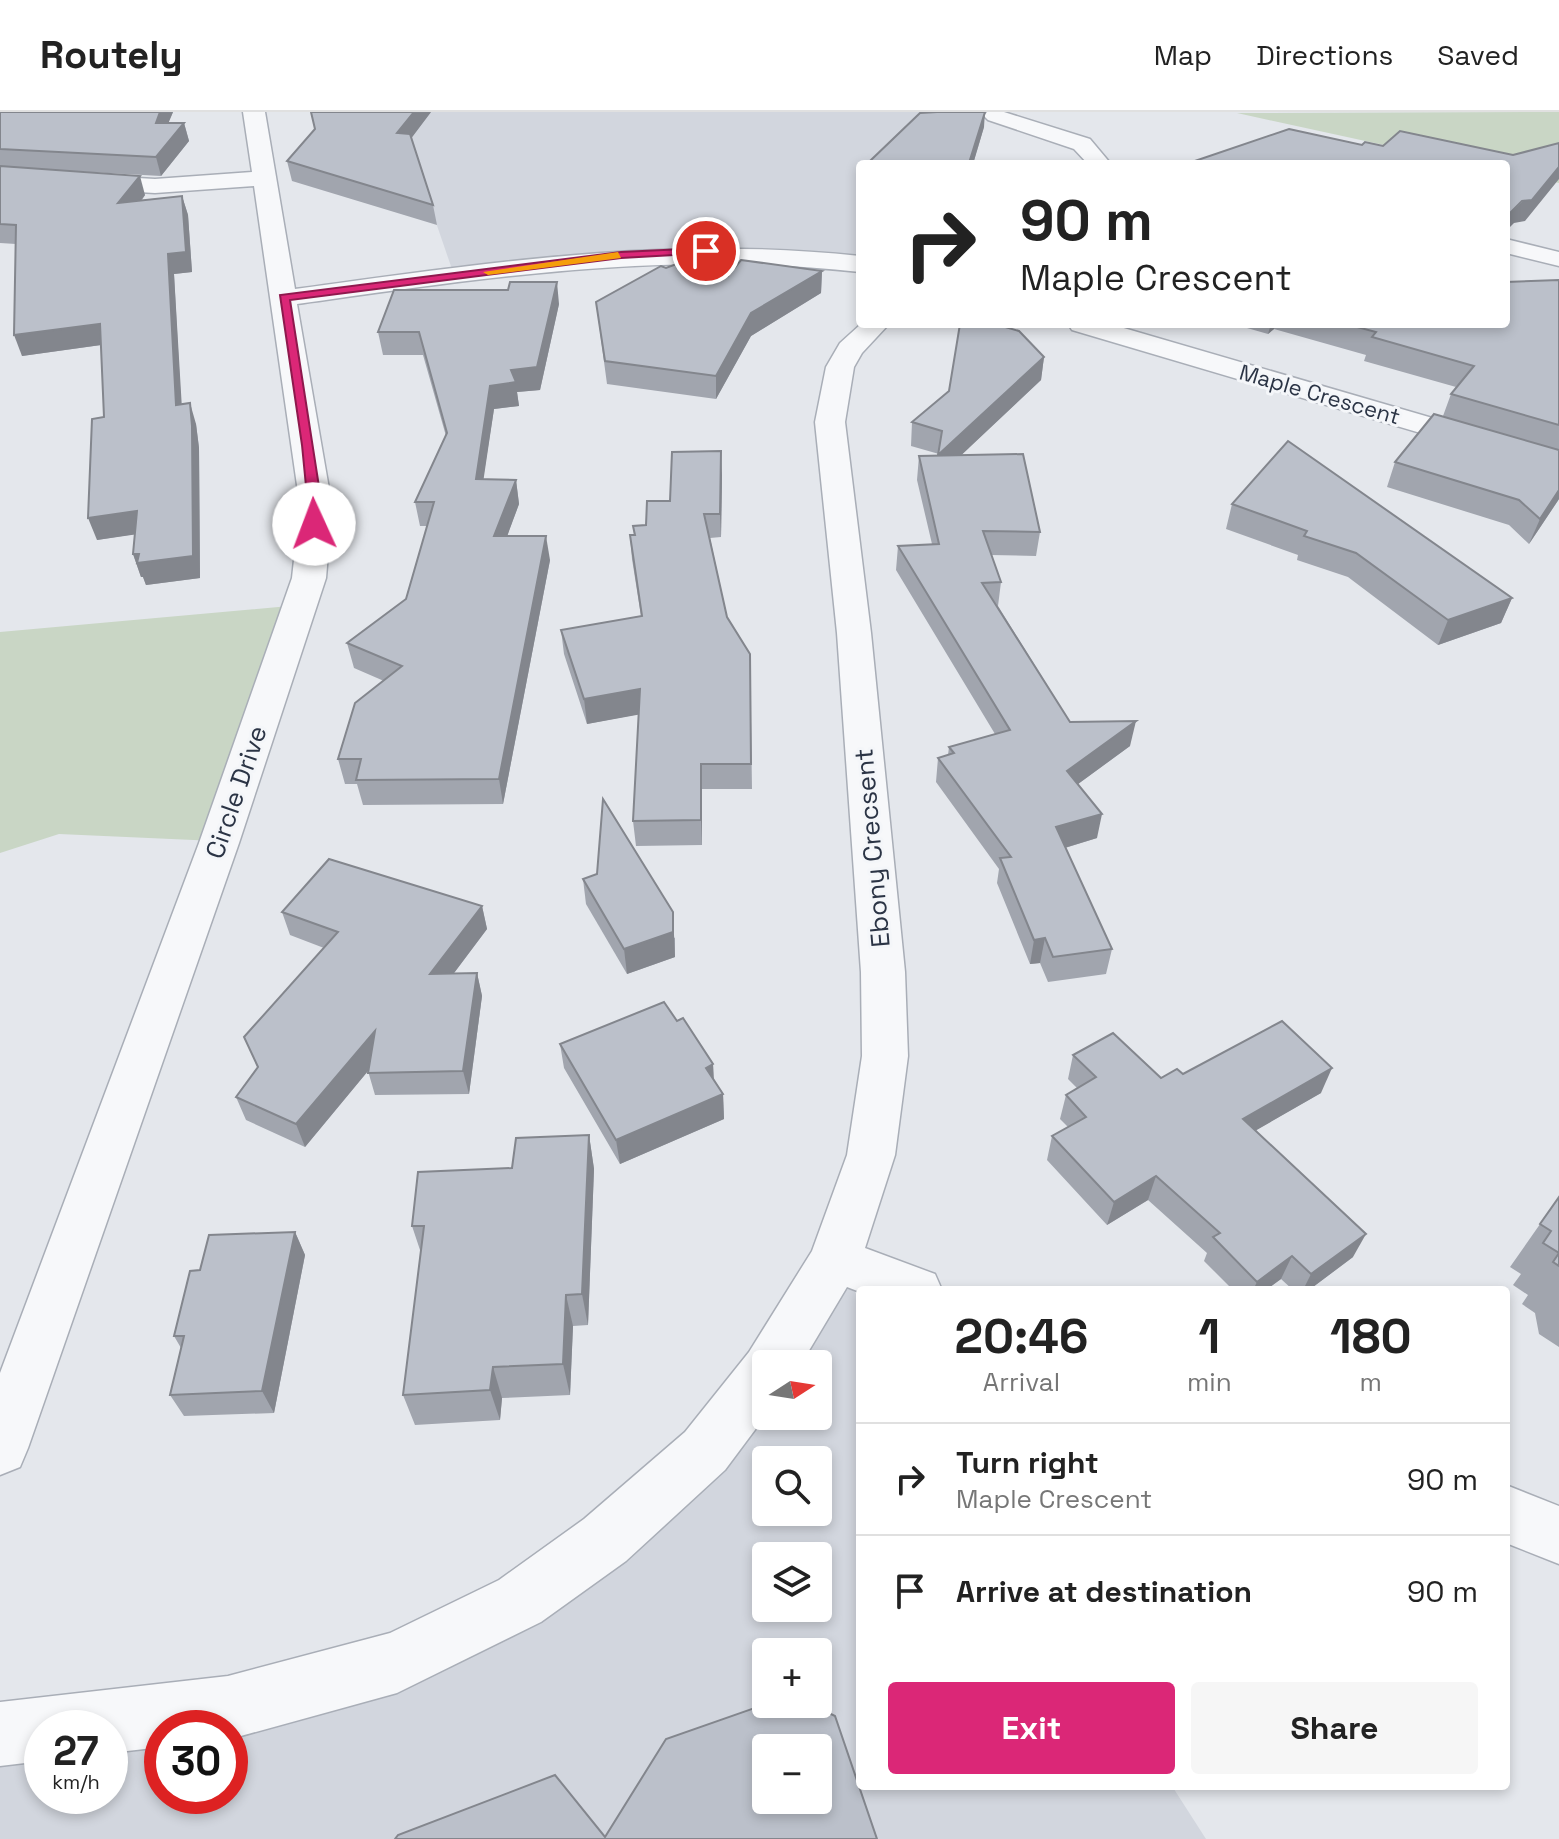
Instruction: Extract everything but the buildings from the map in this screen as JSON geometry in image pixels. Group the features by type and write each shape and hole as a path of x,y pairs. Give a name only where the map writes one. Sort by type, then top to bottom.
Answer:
{"street":[{"name":"Circle Drive","path":"0,1448 219,843 309,578 316,506 254,112"},
{"path":"995,116 1082,144 1096,160"},
{"path":"0,177 155,186 264,178"},
{"path":"1510,247 1559,259"},
{"path":"284,298 621,255 706,251 773,253 856,263"},
{"name":"Ebony Crecsent","path":"780,1350 835,1260 871,1155 885,1056 882,957 852,619 830,422 840,367 850,349 872,328"},
{"name":"Maple Crescent","path":"1095,328 1559,465"},
{"path":"835,1260 905,1286"},
{"path":"128,1719 228,1708 397,1662 506,1608 605,1540 705,1451 752,1389"},
{"path":"1510,1516 1559,1535"},
{"path":"0,1734 24,1731"}],"shaded area":[{"path":"398,112 928,112 883,160 856,160 856,264 774,253 454,275"},
{"path":"834,1259 856,1294 856,1790 1175,1790 1206,1839 0,1839 0,1731 24,1728 24,1814 128,1814 128,1715 144,1713 144,1814 248,1814 248,1710 166,1710 229,1702 525,1592 752,1380 752,1430 832,1430 832,1350 778,1350"}],"green space":[{"path":"1559,112 1559,183 1510,173 1510,160 1453,160 1237,113"},
{"path":"300,605 216,841 59,834 0,853 0,632"}],"slow traffic":[{"path":"488,272 618,255"}],"route":[{"path":"314,524 316,506 308,445 284,298 621,255 706,251"}]}
